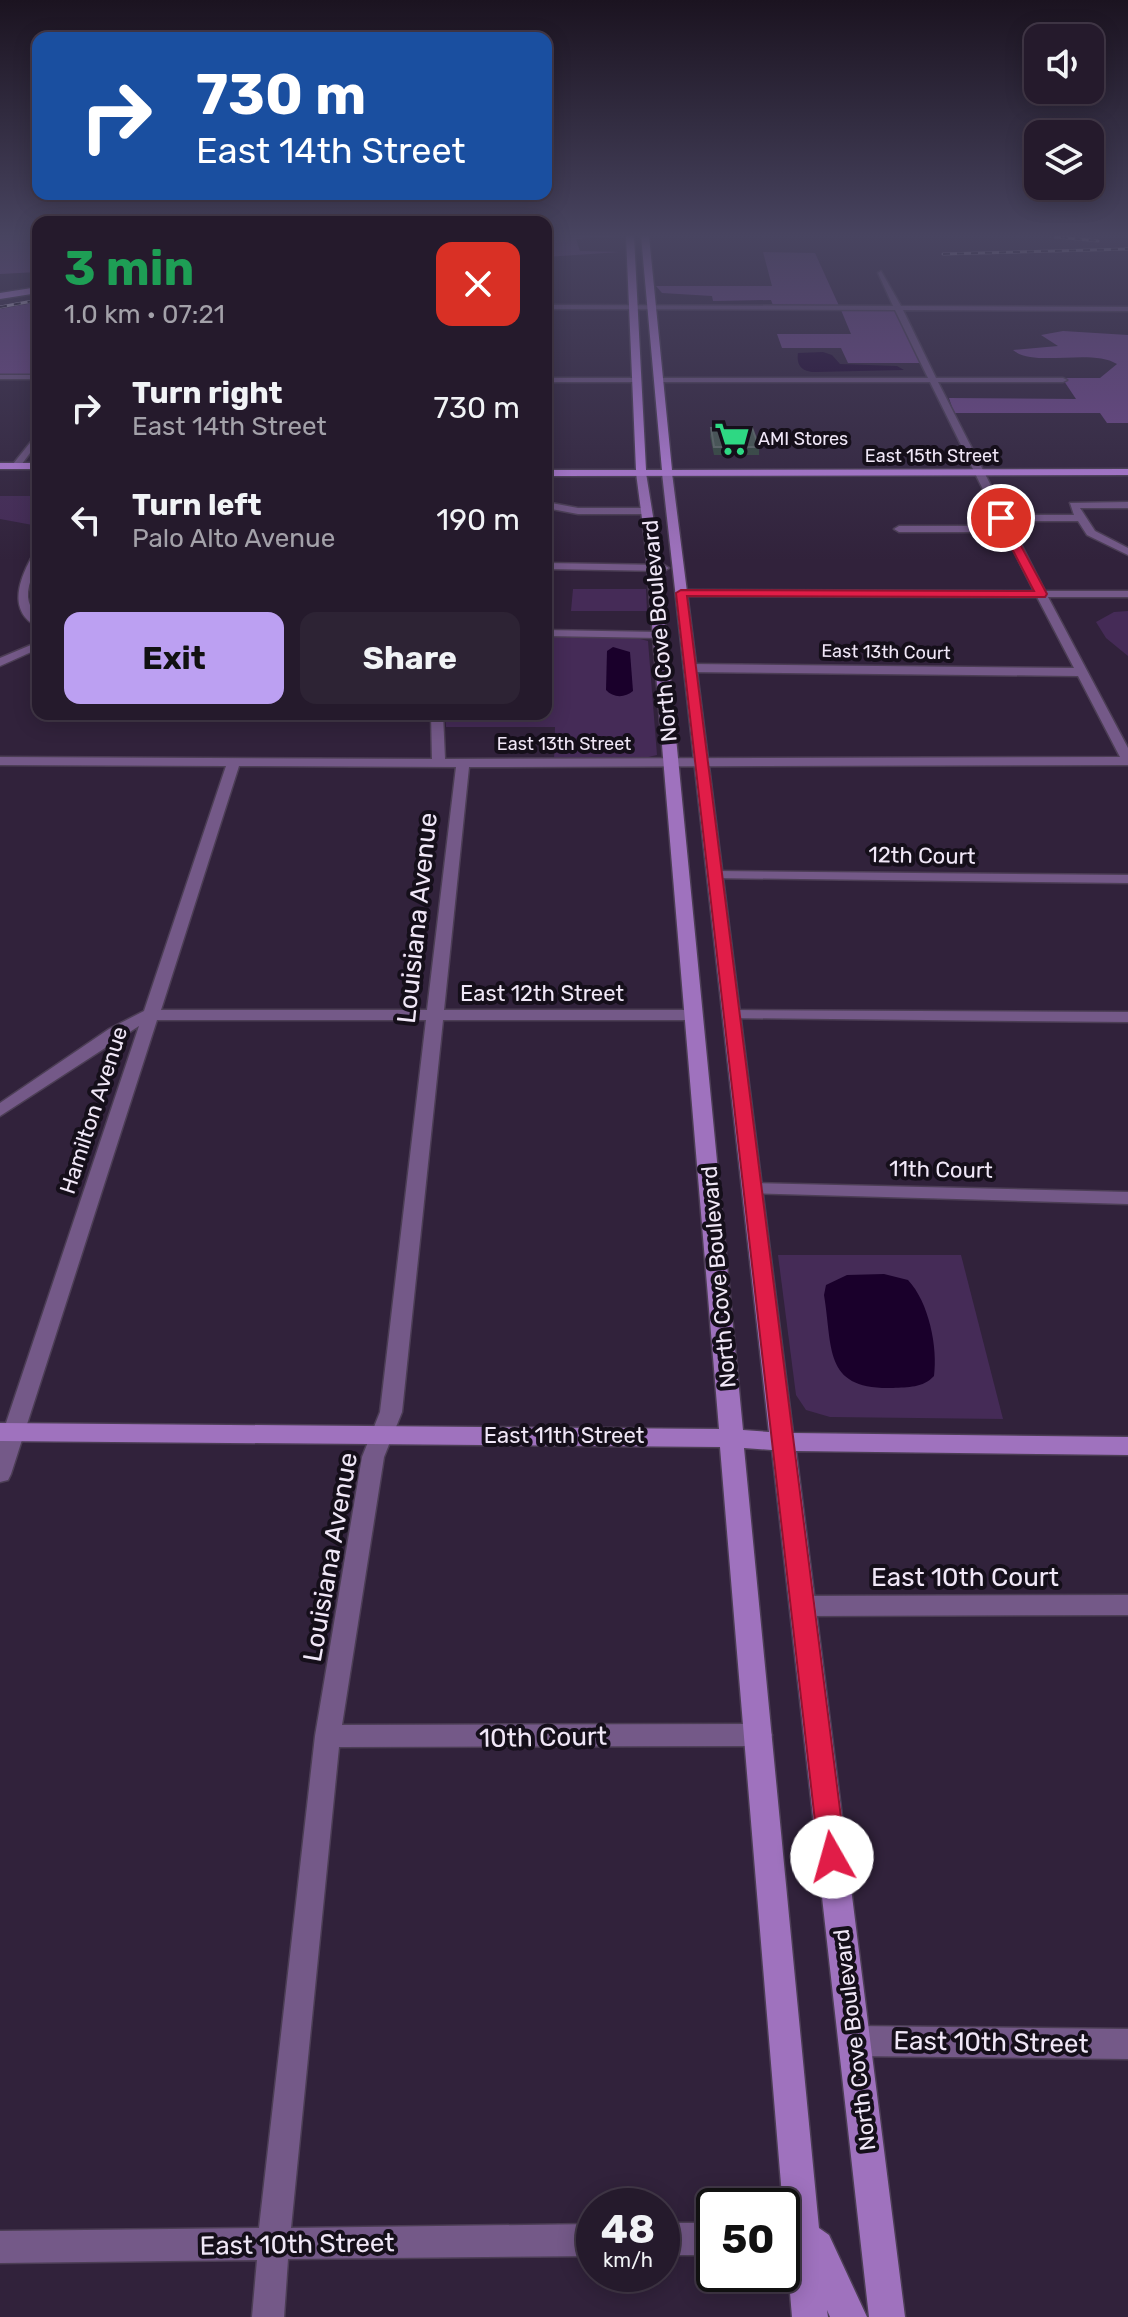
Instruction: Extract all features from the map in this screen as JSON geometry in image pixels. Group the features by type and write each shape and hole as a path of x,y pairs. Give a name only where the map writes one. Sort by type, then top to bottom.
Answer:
{"main road":[{"name":"North Cove Boulevard","path":"635,344 641,471 656,564 659,635 759,1735 790,2188"},
{"name":"North Cove Boulevard","path":"654,344 681,593 887,2317"},
{"path":"7,469 32,469"},
{"name":"East 15th Street","path":"552,470 1128,472"},
{"path":"656,564 668,586 681,593"},
{"name":"East 11th Street","path":"7,1432 381,1434 1128,1446"},
{"path":"800,2241 819,2250 849,2317"},
{"name":"North Cove Boulevard","path":"800,2271 810,2317"}],"street":[{"path":"917,344 1001,518 1128,761"},
{"path":"0,377 32,377"},
{"path":"552,380 636,380"},
{"path":"658,380 1063,380"},
{"path":"7,469 32,442"},
{"path":"1128,505 1073,505 1091,533 1128,552"},
{"path":"552,506 574,511 647,511"},
{"path":"1001,518 1081,518"},
{"path":"899,529 1007,529"},
{"path":"552,566 656,564"},
{"path":"32,568 22,590 24,607 32,617"},
{"path":"681,593 1128,594"},
{"path":"552,633 659,635"},
{"path":"0,662 32,648"},
{"name":"East 13th Court","path":"690,668 1082,672"},
{"path":"437,720 439,762"},
{"name":"East 13th Street","path":"0,761 702,764 1128,761"},
{"name":"Hamilton Avenue","path":"0,1474 7,1432 234,762"},
{"name":"Louisiana Avenue","path":"268,2317 278,2190 328,1736 373,1457 391,1412 463,762"},
{"name":"12th Court","path":"715,875 1128,879"},
{"path":"0,1111 115,1032 149,1015"},
{"name":"East 12th Street","path":"149,1015 694,1015"},
{"path":"732,1015 1128,1017"},
{"name":"11th Court","path":"752,1189 1128,1198"},
{"name":"East 10th Court","path":"803,1606 1128,1605"},
{"name":"10th Court","path":"328,1736 759,1735"},
{"name":"East 10th Street","path":"854,2041 1128,2044"},
{"name":"East 10th Street","path":"0,2247 576,2240"}],"shaded area":[{"path":"0,344 32,344 32,375 0,374"},
{"path":"781,344 912,344 922,363 848,363 841,348 782,348"},
{"path":"1055,344 1128,344 1128,423 1107,423 1100,413 954,413 949,398 1076,399 1064,381 1067,379 1061,378 1100,378 1117,364 1093,358 1034,358 1013,350 1058,346"},
{"path":"823,352 832,355 840,364 897,366 904,370 815,372 799,365 798,353"},
{"path":"0,496 32,496 32,525 0,519"},
{"path":"573,589 646,589 647,611 571,611"},
{"path":"1128,611 1128,656 1106,638 1096,622 1114,612"},
{"path":"552,635 648,641 657,755 640,759 554,759 555,727 446,727 445,720 552,720"},
{"path":"613,647 630,652 633,691 623,696 612,695 606,690 607,651"},
{"path":"778,1255 961,1255 1003,1419 830,1417 806,1410 796,1395"},
{"path":"884,1274 908,1280 927,1313 935,1352 934,1376 920,1385 870,1387 854,1382 843,1374 831,1349 824,1295 826,1285 847,1275"}],"building":[{"path":"711,428 752,428 759,447 714,447"}],"place":[{"name":"AMI Stores","path":"732,439"}],"route":[{"path":"832,1857 681,593 1042,594 1001,518"}]}
